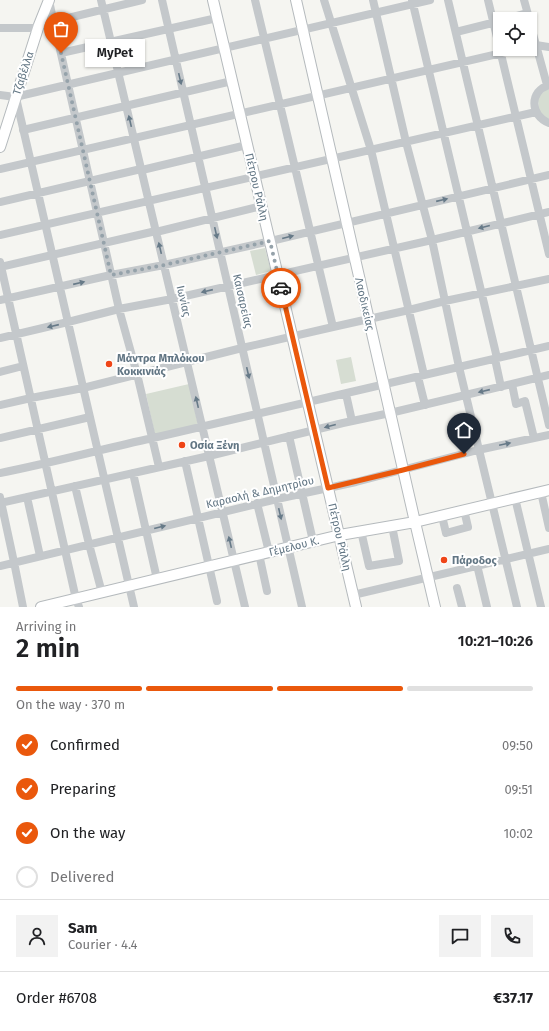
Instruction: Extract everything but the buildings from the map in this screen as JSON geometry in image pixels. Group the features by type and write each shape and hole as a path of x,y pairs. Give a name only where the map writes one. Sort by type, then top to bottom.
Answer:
{"main road":[{"name":"Τζαβέλλα","path":"0,147 38,26 49,0"},
{"name":"Πέτρου Ράλλη","path":"213,0 356,607"},
{"name":"Λαοδικείας","path":"296,0 435,607"},
{"name":"Γέμελου Κ.","path":"41,607 77,603 102,593 313,541 415,522 545,491"}],"street":[{"path":"49,0 119,309 137,374 159,467"},
{"name":"Ιωνίας","path":"102,0 245,607"},
{"path":"0,28 38,26 53,21 142,0"},
{"name":"Καισαρείας","path":"162,0 302,607"},
{"path":"255,0 333,327"},
{"path":"324,0 371,150 409,310 425,405"},
{"path":"373,0 406,142 432,240 465,395 517,607"},
{"path":"0,94 15,97 376,13 413,2 430,0"},
{"path":"448,0 549,425"},
{"path":"488,0 493,12"},
{"path":"524,0 527,12"},
{"path":"413,2 468,231 501,386"},
{"path":"61,53 217,18"},
{"path":"456,32 493,22"},
{"path":"537,46 549,47"},
{"path":"0,169 493,55"},
{"path":"502,56 549,254"},
{"path":"537,56 548,85 539,90 535,99 534,108 539,117 543,121 549,123"},
{"path":"23,130 232,81"},
{"path":"15,97 134,607"},
{"path":"0,235 536,112"},
{"path":"0,202 247,145"},
{"path":"4,299 270,241 549,174"},
{"path":"77,603 16,334 4,299 0,265 52,255 262,206"},
{"path":"0,338 119,309 318,267 549,212"},
{"path":"0,405 83,388 242,348 445,301 549,279"},
{"path":"0,473 45,464 202,426 549,346"},
{"path":"0,372 23,366"},
{"path":"23,607 0,500 52,492 104,479 185,462 549,375"},
{"path":"512,384 516,404 525,401 534,438"},
{"path":"346,394 352,421"},
{"path":"0,438 90,417"},
{"name":"Καραολή & Δημητρίου","path":"0,566 258,503 403,470 478,450 549,435"},
{"path":"289,436 313,541"},
{"path":"185,462 217,601"},
{"path":"133,473 157,579"},
{"path":"76,486 102,593"},
{"path":"545,491 549,528"},
{"path":"27,497 40,556"},
{"path":"515,498 541,607"},
{"path":"258,503 267,591"},
{"path":"442,516 446,533 468,527 464,510"},
{"path":"361,531 369,566 400,560 392,526"},
{"path":"353,595 549,549"},
{"path":"478,565 487,607"},
{"path":"457,588 462,607"}],"shaded area":[{"path":"549,87 549,121 539,114 538,97"},
{"path":"265,248 271,271 256,275 250,251"},
{"path":"351,357 356,381 341,384 336,360"},
{"path":"189,384 198,425 155,435 146,394"}],"way so far":[{"path":"61,53 111,275 164,265 270,241 281,288"}],"place":[{"name":"MyPet","path":"61,53"},
{"name":"Μάντρα Μπλόκου Κοκκινιάς","path":"109,364"},
{"name":"Οσία Ξένη","path":"182,445"},
{"name":"Πάροδος","path":"444,560"}],"route":[{"path":"281,288 328,488 464,454"}]}
